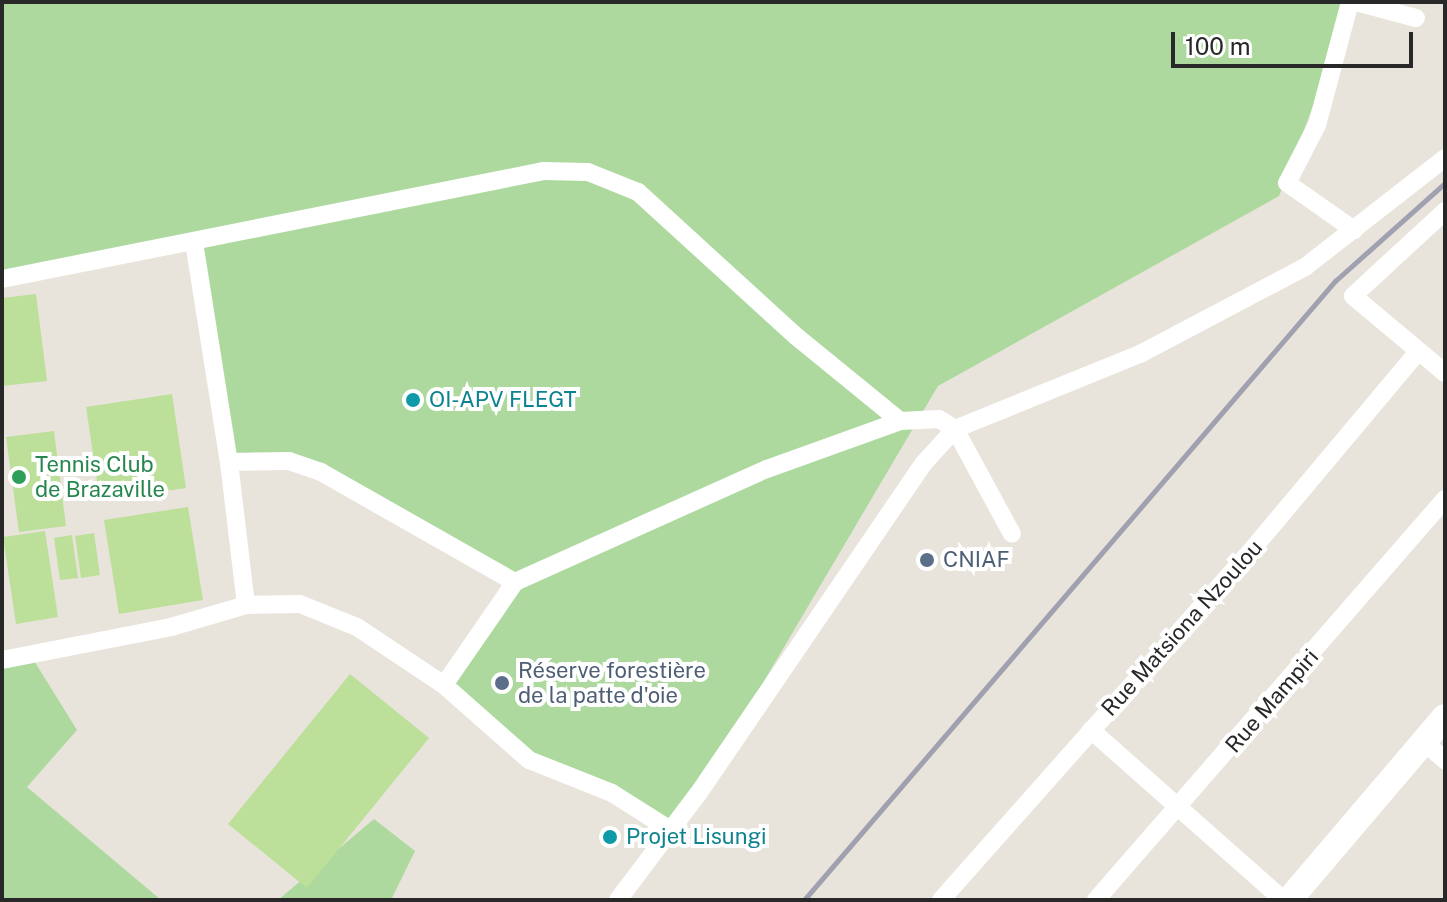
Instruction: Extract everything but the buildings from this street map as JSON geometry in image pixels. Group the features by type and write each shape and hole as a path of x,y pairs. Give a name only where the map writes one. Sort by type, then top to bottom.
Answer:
{"main road":[{"path":"1286,900 1445,717"}],"street":[{"path":"1354,230 1287,183 1317,125 1353,2 1416,18"},
{"path":"619,893 669,829 923,464 955,429 1140,354 1305,267 1445,158"},
{"path":"2,279 544,171 613,178 638,192 797,337 900,421"},
{"path":"1445,211 1353,296 1445,373"},
{"path":"194,242 229,462 246,605"},
{"name":"Rue Matsiona Nzoulou","path":"941,900 1418,352"},
{"path":"444,685 515,582 767,469 900,421 939,419 955,429 1012,534"},
{"path":"229,462 289,461 321,472 515,582"},
{"name":"Rue Mampiri","path":"1096,900 1445,499"},
{"path":"2,660 171,627 246,605 289,603 327,613 444,685 529,760 612,793 669,829"},
{"path":"1091,730 1286,900"},
{"path":"1424,742 1445,760"}],"green space":[{"path":"2,2 1344,2 1342,29 1279,196 938,386 695,798 669,829 555,774 444,685 514,583 321,472 229,462 194,244 2,277"},
{"path":"36,294 47,381 2,386 2,298"},
{"path":"172,394 186,488 100,501 86,407"},
{"path":"54,431 66,526 19,532 6,437"},
{"path":"188,507 203,600 119,614 104,520"},
{"path":"45,531 58,617 16,624 3,537"},
{"path":"94,533 100,575 81,578 75,536"},
{"path":"72,535 78,578 60,580 54,538"},
{"path":"28,651 77,730 27,787 161,900 2,900 2,656"},
{"path":"350,674 429,738 307,888 228,824"},
{"path":"374,819 415,851 391,900 278,900"}],"railway":[{"path":"804,900 1335,281 1445,183"}],"place":[{"name":"OI-APV FLEGT","path":"413,400"},
{"name":"Tennis Club de Brazaville","path":"19,477"},
{"name":"CNIAF","path":"927,560"},
{"name":"Réserve forestière de la patte d'oie","path":"502,683"},
{"name":"Projet Lisungi","path":"610,837"}]}
